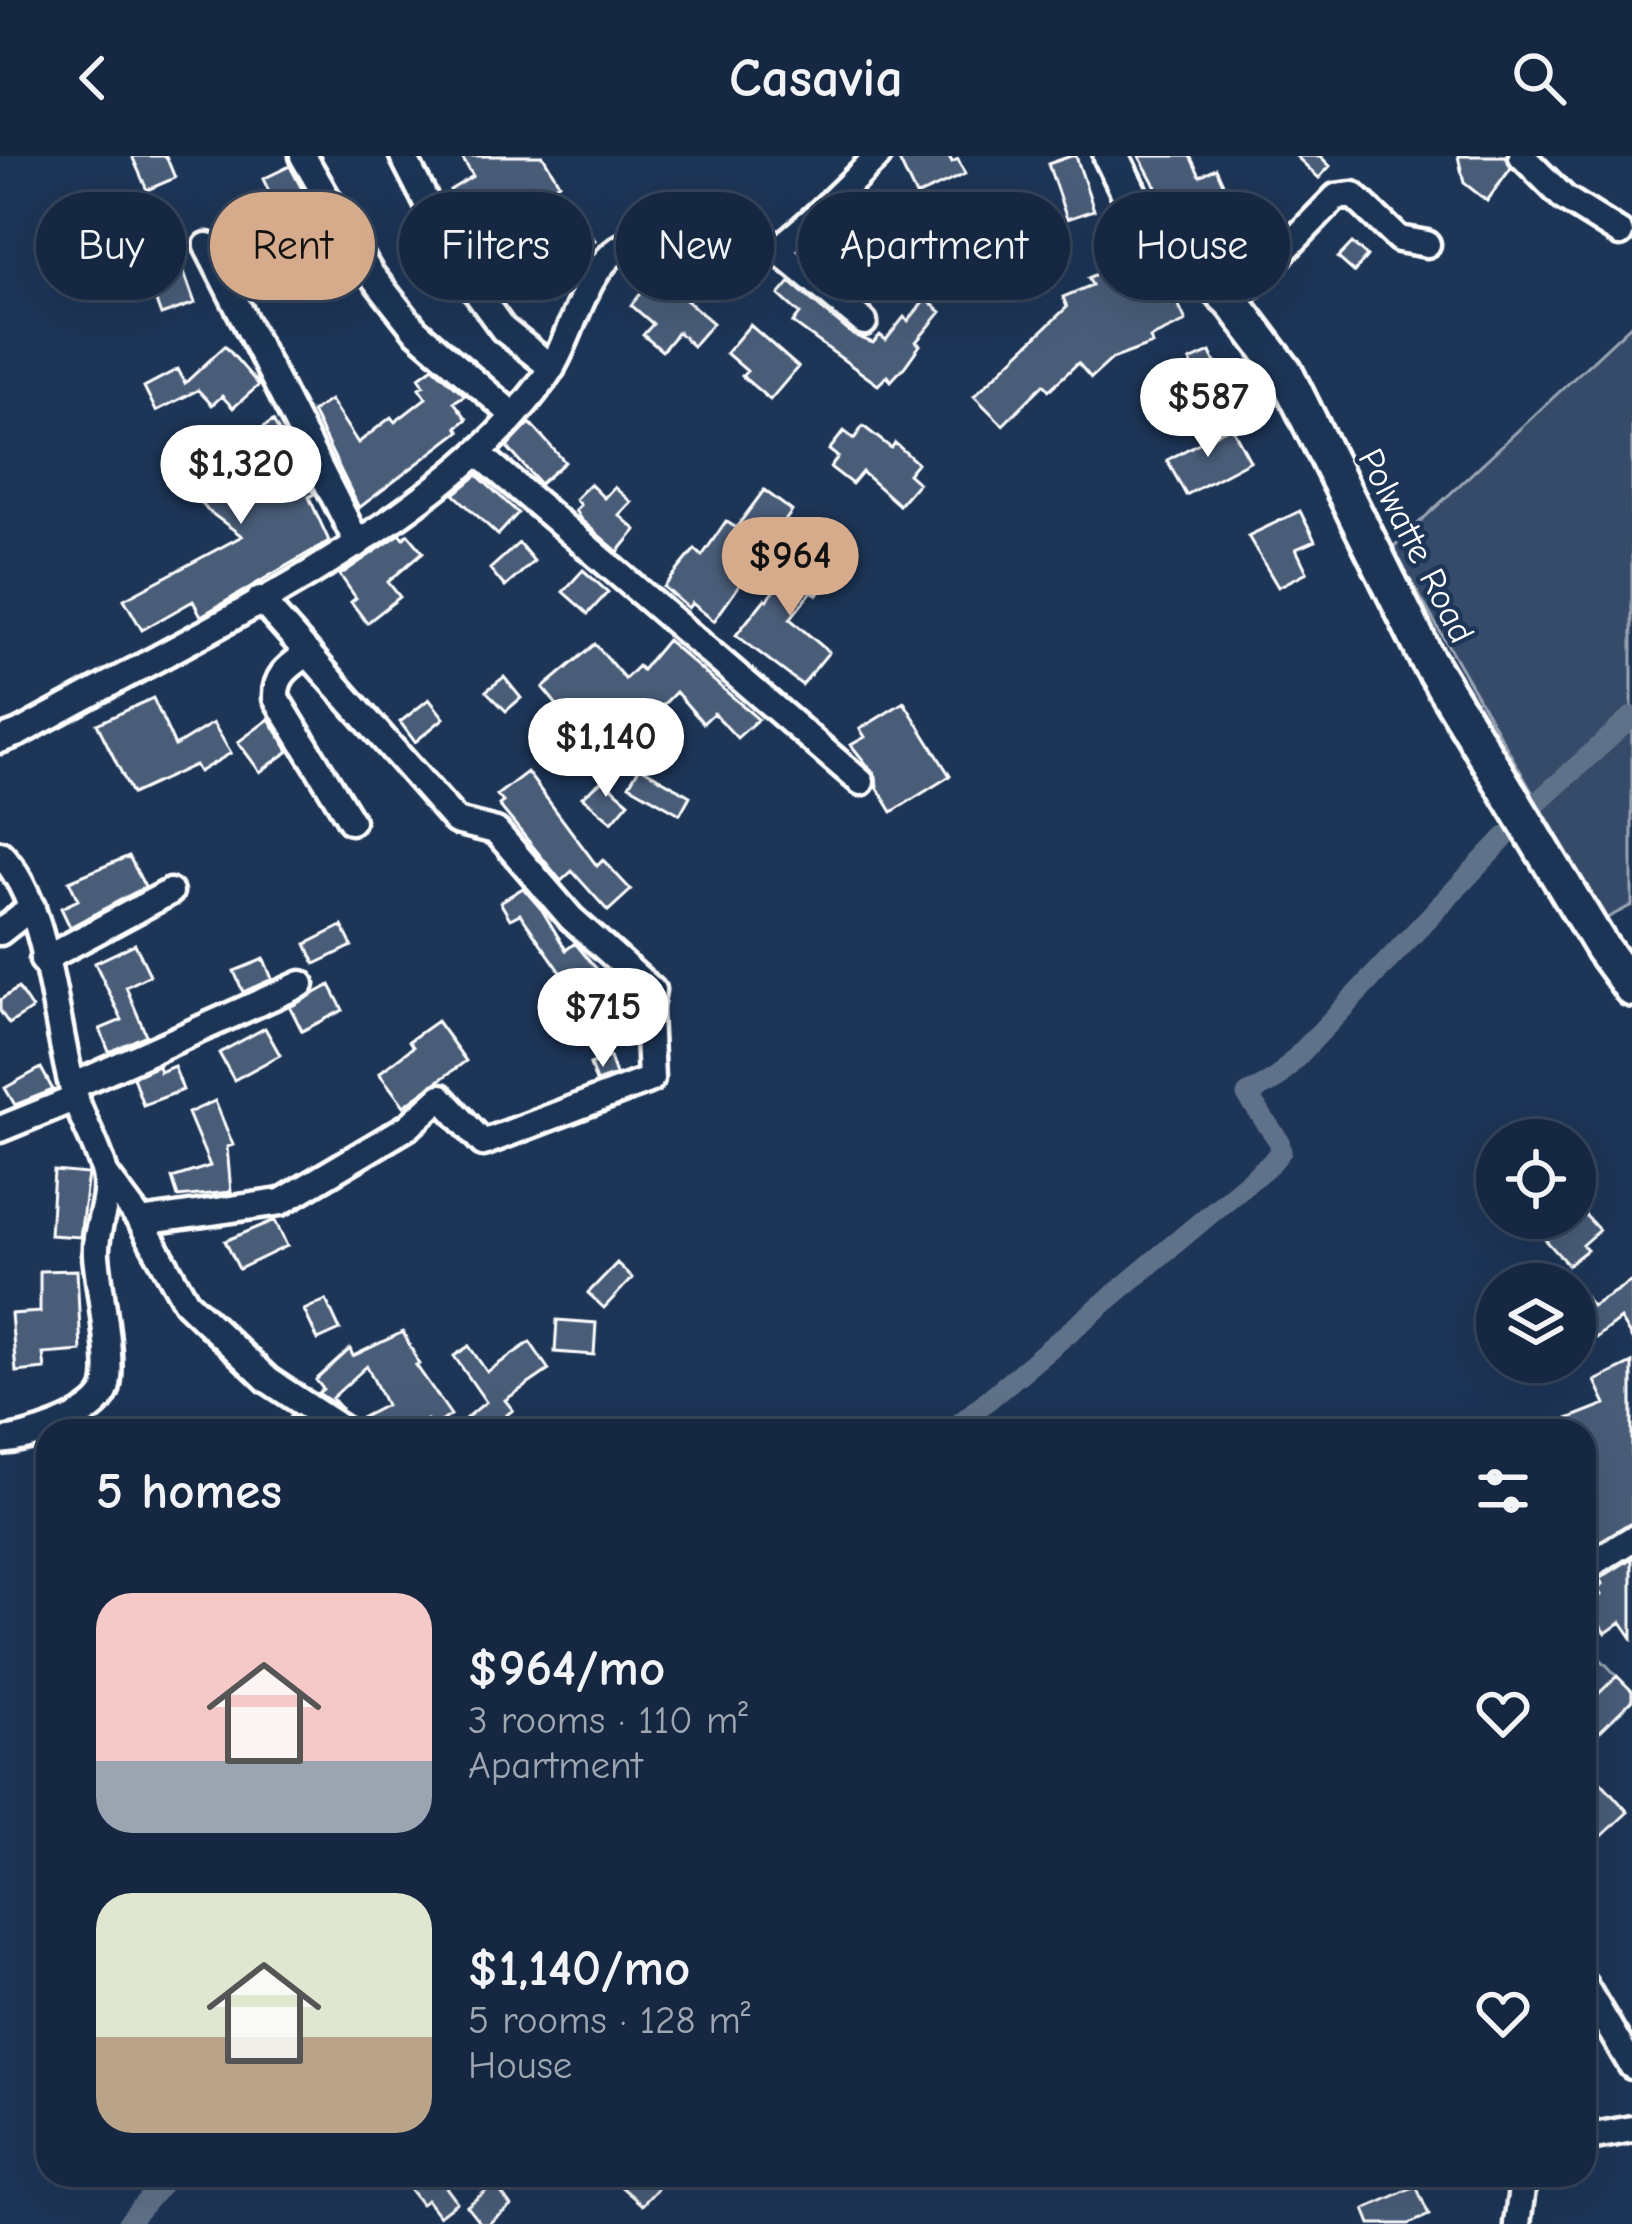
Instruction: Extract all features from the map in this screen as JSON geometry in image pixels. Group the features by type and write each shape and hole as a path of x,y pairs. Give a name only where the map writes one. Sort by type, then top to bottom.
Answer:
{"street":[{"path":"303,156 370,273 415,330 512,414"},
{"path":"403,156 463,274 502,329 552,368"},
{"path":"0,740 358,544 478,453 552,368 602,265 633,241 652,240 731,272 758,263 776,249 849,165 878,156"},
{"name":"Polwatte Road","path":"1112,156 1140,214 1233,302 1285,372 1426,656 1602,948 1632,988"},
{"path":"1522,156 1564,198 1620,232"},
{"path":"1233,302 1336,196 1354,195 1399,238 1427,244"},
{"path":"207,246 358,544"},
{"path":"776,249 864,322"},
{"path":"478,453 861,782"},
{"path":"142,1222 281,1202 409,1126 441,1097 482,1143 651,1079 648,1013 652,990 571,918 496,831 456,821 260,599"},
{"path":"308,652 280,674 276,698 351,821"},
{"path":"0,854 14,867 32,907 74,1092 106,1175 142,1222 186,1302 268,1380 327,1419"},
{"path":"44,959 170,892"},
{"path":"0,932 32,907"},
{"path":"0,1129 301,984"},
{"path":"69,1419 98,1402 110,1377 95,1249 106,1202 106,1175"},
{"path":"0,1441 36,1435"},
{"path":"1596,1562 1632,1539"},
{"path":"1596,2005 1632,2066"},
{"path":"1596,2136 1632,2129"},
{"path":"1516,2224 1522,2187"}],"shaded area":[{"path":"1632,324 1632,905 1605,919 1392,548"},
{"path":"1596,1654 1617,1676 1596,1696"}],"building":[{"path":"132,156 166,156 175,178 147,190"},
{"path":"461,156 543,156 559,183 544,192 451,192 473,176"},
{"path":"897,156 958,159 965,174 925,192 914,192"},
{"path":"1076,156 1094,210 1070,218 1070,192 1058,192 1048,164"},
{"path":"1139,156 1190,156 1200,176 1216,168 1225,188 1216,192 1159,192"},
{"path":"1296,156 1320,156 1330,166 1319,178"},
{"path":"1458,156 1506,156 1511,168 1487,201 1464,183"},
{"path":"290,166 303,191 269,192 263,179"},
{"path":"1352,243 1367,256 1354,272 1338,258"},
{"path":"1094,275 1094,300 1176,300 1186,321 1150,338 1152,344 1112,359 1091,378 1078,363 1049,390 1044,384 1003,425 974,396 1067,307 1064,300 1070,300 1070,294 1092,285 1088,278"},
{"path":"186,278 195,303 161,315 156,300 186,300"},
{"path":"790,282 798,289 798,300 811,300 853,335 873,343 880,335 886,340 925,300 941,312 916,342 920,345 905,366 891,381 887,376 878,385 793,323 800,314 779,295"},
{"path":"635,300 686,300 713,323 693,346 678,332 662,351 643,335 653,324 631,305"},
{"path":"750,325 798,367 770,400 742,376 747,371 726,353"},
{"path":"225,346 259,385 233,408 222,396 212,405 198,390 156,411 144,387 178,369 185,383"},
{"path":"1210,352 1225,384 1162,413 1150,387 1193,367 1190,361"},
{"path":"433,367 465,395 454,402 467,419 457,427 460,431 359,508 312,412 330,400 358,443 426,398 419,377"},
{"path":"273,421 314,494 309,497 329,541 201,616 193,601 142,630 124,599 242,536 207,510 188,485 222,457 214,448 233,433 241,442","holes":["268,452 287,481 260,498 236,477"]},
{"path":"530,423 565,462 540,484 507,447"},
{"path":"863,426 891,448 895,443 917,463 908,474 918,483 899,505 862,472 852,484 830,467 838,457 829,450 844,431 854,439"},
{"path":"1231,426 1250,461 1186,495 1167,460"},
{"path":"477,475 518,513 498,535 454,494"},
{"path":"590,484 604,498 614,487 631,502 619,515 636,530 618,552 575,510 580,505 575,499"},
{"path":"764,490 792,511 714,621 692,603 688,608 664,587 695,549 702,556 726,521 736,528"},
{"path":"1300,511 1315,541 1296,549 1307,572 1278,587 1248,536"},
{"path":"400,534 404,538 408,534 423,552 388,582 400,597 367,623 351,602 356,598 340,575"},
{"path":"519,543 534,561 505,587 490,569"},
{"path":"806,546 837,570 790,619 829,652 802,685 736,635"},
{"path":"583,570 608,592 588,614 563,592"},
{"path":"667,640 758,719 737,738 714,713 703,723 676,692 650,718 643,711 635,719 628,711 589,744 543,688 595,644 625,679 638,666 642,670"},
{"path":"504,677 521,698 506,711 486,691"},
{"path":"153,698 175,746 213,723 231,753 199,772 195,765 132,794 97,724"},
{"path":"429,699 444,718 415,742 400,722"},
{"path":"904,702 950,776 892,812 876,776 851,745 865,737 860,729"},
{"path":"269,719 289,751 260,772 238,742"},
{"path":"640,767 690,796 680,814 629,785"},
{"path":"527,772 597,866 603,860 631,890 608,911 572,871 561,881 499,805 503,802 497,795"},
{"path":"603,780 629,802 612,822 582,797"},
{"path":"129,856 145,887 70,927 61,908 78,900 69,881"},
{"path":"523,888 566,950 575,943 600,973 575,992 520,914 510,919 500,902"},
{"path":"342,926 352,946 315,964 306,944"},
{"path":"135,944 150,975 126,987 146,1035 109,1052 100,1029 122,1020 95,963"},
{"path":"264,959 272,979 243,992 234,971"},
{"path":"330,985 343,1010 302,1031 290,1007"},
{"path":"18,988 32,1009 9,1024 0,1011 0,1000"},
{"path":"437,1021 466,1061 404,1106 379,1073 413,1047 409,1041"},
{"path":"265,1028 280,1055 234,1080 219,1053"},
{"path":"610,1057 616,1075 596,1082 590,1064"},
{"path":"158,1066 160,1072 174,1066 183,1090 143,1105 133,1077"},
{"path":"41,1068 53,1090 15,1105 5,1088"},
{"path":"215,1101 233,1145 227,1147 231,1192 178,1197 172,1178 210,1166 188,1113"},
{"path":"54,1171 88,1174 80,1237 50,1235"},
{"path":"275,1220 287,1246 239,1269 225,1241"},
{"path":"1545,1239 1589,1239 1582,1245 1587,1250 1566,1263"},
{"path":"617,1263 632,1278 604,1308 588,1293"},
{"path":"77,1270 81,1351 43,1354 45,1369 16,1372 11,1314 40,1312 40,1271"},
{"path":"1632,1281 1632,1339 1620,1319 1596,1338 1596,1304"},
{"path":"326,1300 340,1330 318,1340 304,1310"},
{"path":"557,1320 596,1323 594,1355 555,1352"},
{"path":"403,1332 416,1365 451,1415 445,1419 359,1419 386,1405 367,1366 332,1398 342,1409 318,1393 323,1389 316,1380 350,1349 353,1356"},
{"path":"530,1342 549,1370 505,1400 513,1410 501,1419 467,1419 486,1402 454,1356 469,1346 487,1372"},
{"path":"1632,1363 1632,1523 1596,1543 1596,1419 1568,1419 1606,1404 1596,1381"},
{"path":"1632,1558 1632,1638 1621,1622 1606,1633 1596,1620 1596,1599 1601,1595 1597,1588 1603,1584 1599,1579"},
{"path":"1617,1676 1632,1691 1632,1700 1596,1735 1596,1696"},
{"path":"1596,1776 1628,1812 1600,1838 1596,1834"},
{"path":"408,2187 446,2187 457,2202 439,2216 427,2200 421,2204"},
{"path":"497,2187 511,2206 488,2224 481,2224 467,2206"},
{"path":"621,2187 659,2187 642,2205"},
{"path":"1416,2187 1429,2215 1409,2224 1371,2224 1365,2209"}],"waterway":[{"path":"1538,802 1632,717"},
{"path":"965,1419 1271,1163 1281,1151 1279,1141 1247,1095 1276,1079 1505,837"},
{"path":"127,2224 159,2187"}]}
